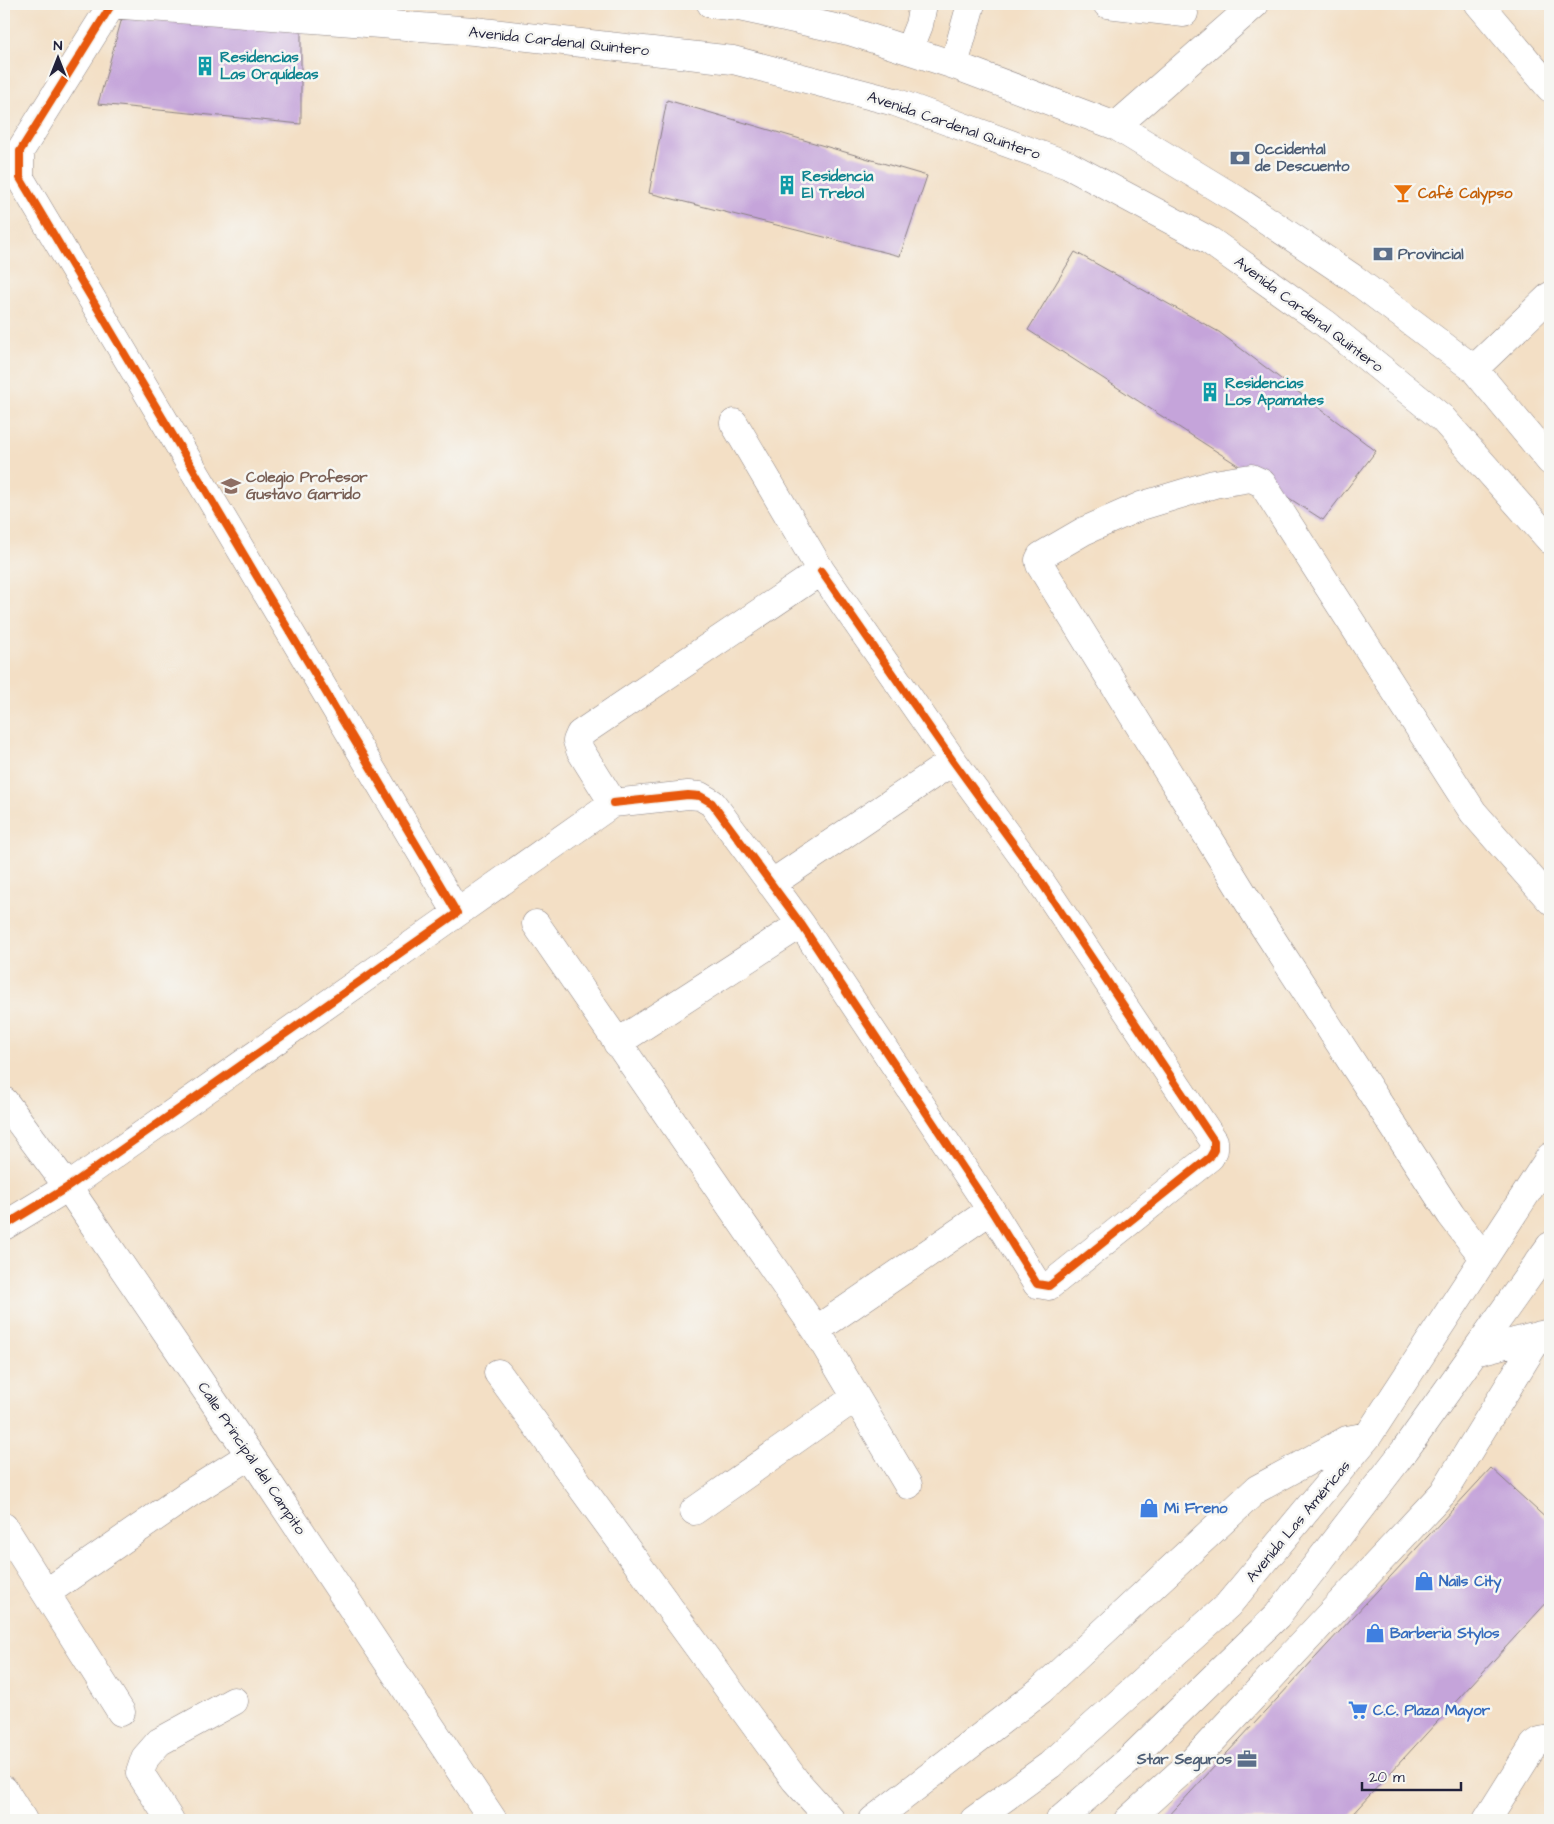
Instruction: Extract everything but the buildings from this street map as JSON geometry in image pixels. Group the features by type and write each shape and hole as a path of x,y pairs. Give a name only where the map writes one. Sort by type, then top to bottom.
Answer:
{"street":[{"path":"110,4 20,151 20,178 457,913"},
{"name":"Avenida Cardenal Quintero","path":"110,4 474,31 733,60 895,102 1068,165 1210,241 1326,324 1442,418 1550,540"},
{"path":"711,4 739,7 849,31 954,65 1116,126 1237,200 1336,267 1474,369 1550,461"},
{"path":"909,50 923,4"},
{"path":"954,65 971,4"},
{"path":"1107,4 1184,13"},
{"path":"1116,126 1256,4"},
{"path":"1479,4 1550,88"},
{"path":"1474,369 1550,296"},
{"path":"4,1226 68,1187 613,803 688,795 700,796 712,803 801,924 1038,1284 1049,1286 1210,1157 1214,1150 1214,1141 1041,882 953,761 821,571 734,423"},
{"path":"1484,1258 1451,1215 1257,916 1040,565 1039,560 1041,556 1084,531 1141,506 1214,484 1251,478 1262,482 1474,812 1550,900"},
{"path":"613,803 580,750 577,741 580,734 821,571"},
{"path":"771,884 953,761"},
{"path":"536,924 816,1330 908,1485"},
{"path":"617,1043 801,924"},
{"name":"Calle Principál del Campito","path":"4,1101 68,1187 250,1455 482,1816"},
{"name":"Avenida Las Américas","path":"974,1820 1050,1765 1228,1605 1368,1436 1550,1157"},
{"path":"816,1330 991,1210"},
{"path":"1060,1820 1128,1761 1277,1616 1404,1450 1550,1246"},
{"path":"1475,1352 1545,1334"},
{"path":"1128,1820 1193,1761 1442,1494 1545,1334"},
{"path":"498,1373 795,1780 831,1820"},
{"path":"694,1512 856,1397"},
{"path":"873,1820 1041,1690 1257,1488 1347,1440 1368,1436"},
{"path":"46,1593 250,1455"},
{"path":"4,1527 122,1712"},
{"path":"170,1820 140,1773 145,1758 160,1742 234,1701"},
{"path":"1487,1820 1534,1745 1540,1741 1550,1739"},
{"path":"4,1790 22,1820"}],"cycle path":[{"path":"4,1226 68,1187 457,913 20,178 20,151 112,4"},
{"path":"613,803 688,795 700,796 712,803 801,924 991,1210 1037,1284 1049,1286 1210,1157 1214,1150 1214,1141 1041,882 953,761 821,571"}],"place":[{"name":"Residencias Las Orquídeas","path":"205,66"},
{"name":"Occidental de Descuento","path":"1240,158"},
{"name":"Residencia El Trebol","path":"787,185"},
{"name":"Café Calypso","path":"1403,193"},
{"name":"Provincial","path":"1383,254"},
{"name":"Residencias Los Apamates","path":"1210,392"},
{"name":"Colegio Profesor Gustavo Garrido","path":"231,486"},
{"name":"Mi Freno","path":"1149,1508"},
{"name":"Nails City","path":"1424,1581"},
{"name":"Barberia Stylos","path":"1375,1633"},
{"name":"C.C. Plaza Mayor","path":"1358,1710"},
{"name":"Star Seguros","path":"1247,1759"}]}
